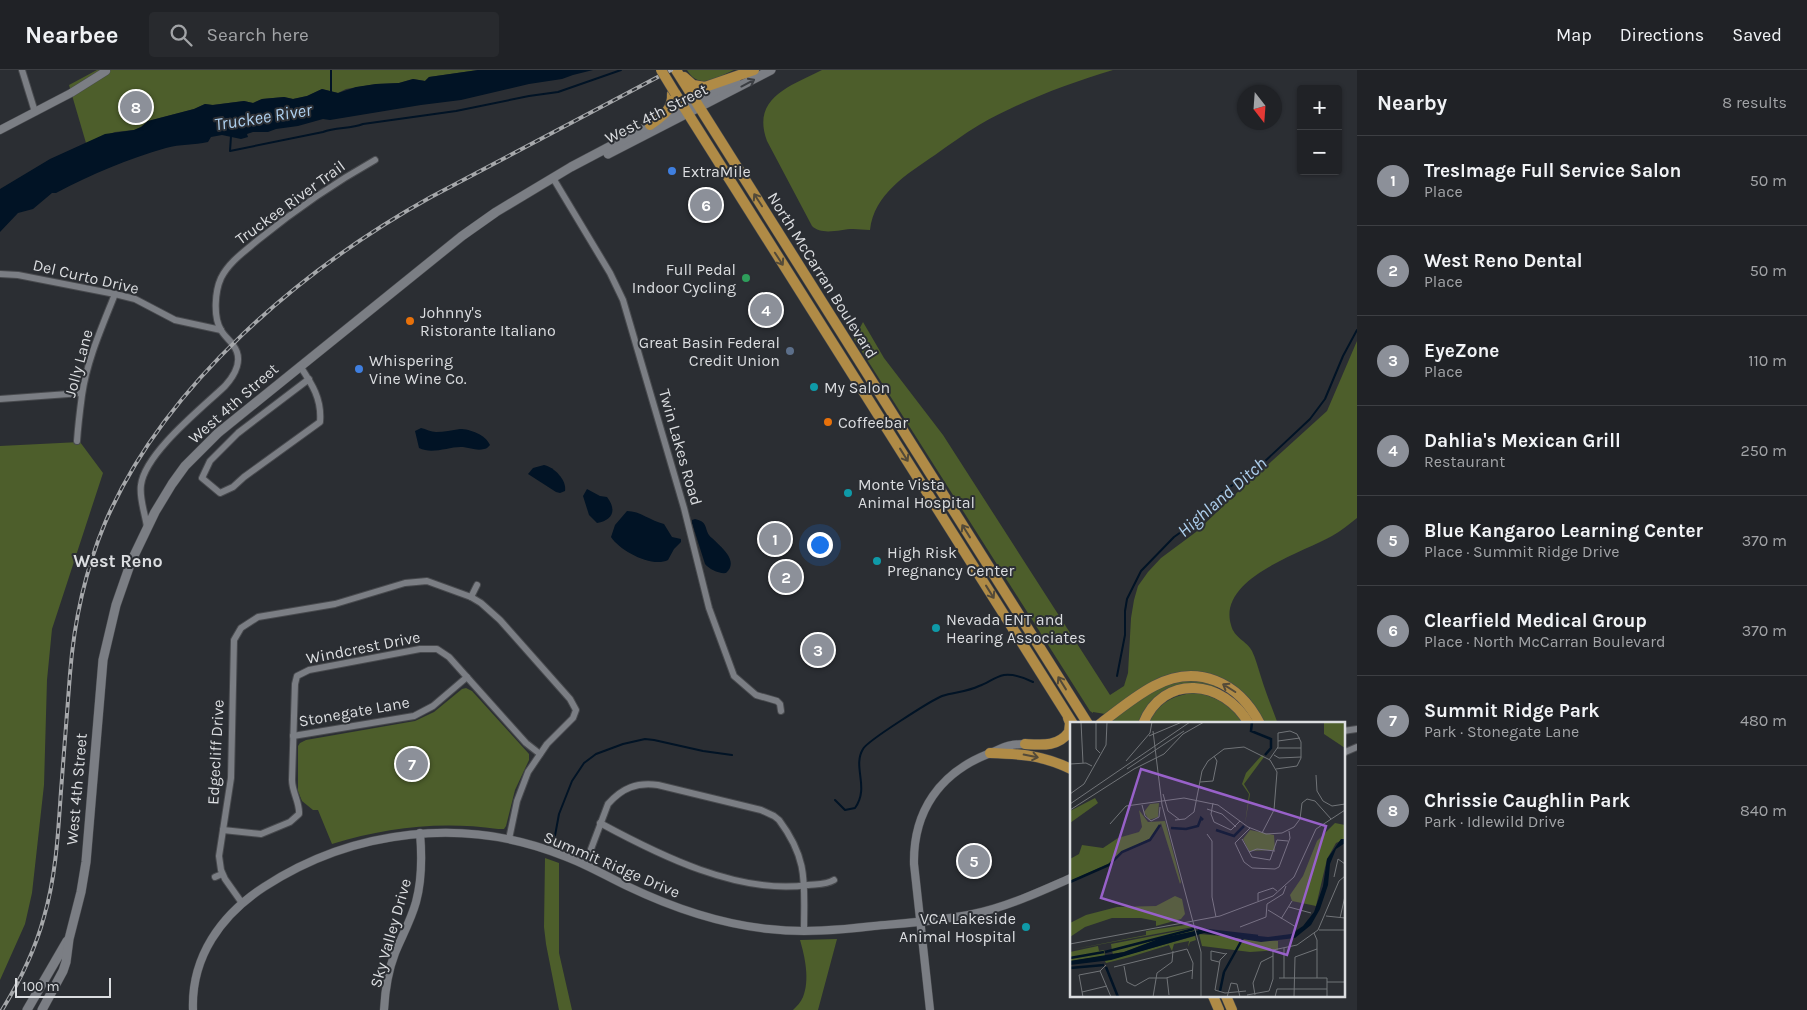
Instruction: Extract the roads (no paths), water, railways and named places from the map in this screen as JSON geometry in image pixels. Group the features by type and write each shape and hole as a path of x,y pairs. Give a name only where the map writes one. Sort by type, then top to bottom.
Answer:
{"main road":[{"name":"North McCarran Boulevard","path":"661,70 674,94 1072,722"},
{"name":"North McCarran Boulevard","path":"677,70 690,86 697,105 1087,722"},
{"path":"690,86 705,87 754,70"},
{"name":"West 4th Street","path":"697,105 754,70"},
{"name":"West 4th Street","path":"553,178 625,146 685,111 771,70"},
{"path":"650,125 668,112 674,94"},
{"name":"West 4th Street","path":"42,1010 66,962 69,939 81,892 86,862 104,660 110,628 121,591 147,526 172,484 202,448 218,433 462,236 553,178 650,125 685,111"},
{"path":"805,299 816,291"},
{"path":"1103,722 1155,685 1171,679 1192,676 1216,681 1231,688 1251,707 1259,722"},
{"path":"1144,722 1152,707 1166,696 1190,688 1209,690 1223,695 1235,706 1247,722"},
{"path":"1025,744 1047,745 1055,743 1066,736 1070,732 1070,722 1063,708"},
{"path":"990,753 1017,753 1036,756 1070,769"},
{"name":"West 4th Street","path":"27,1010 69,939"},
{"path":"1214,998 1219,1010"},
{"path":"1227,998 1232,1010"}],"street":[{"path":"22,70 35,112"},
{"path":"0,130 71,94 106,70"},
{"name":"Truckee River Trail","path":"147,526 141,495 141,483 148,468 159,450 173,434 216,395 235,374 238,364 237,352 221,330 217,318 217,299 221,278 233,261 288,216 375,160"},
{"name":"Twin Lakes Road","path":"553,178 604,263 622,300 684,508 709,608 734,676 756,695 777,701 780,704 781,710"},
{"name":"Del Curto Drive","path":"0,274 18,275 135,299 175,320 221,330"},
{"name":"Jolly Lane","path":"77,442 82,393 96,340 115,294"},
{"path":"300,366 308,379 316,392 321,412 320,422 233,487 220,493 202,478 210,461 238,433 308,379"},
{"path":"0,398 82,393"},
{"name":"Edgecliff Drive","path":"222,874 219,856 231,778 233,649 238,631 246,623 258,617 335,604 413,581 432,582 471,597"},
{"path":"477,585 471,597 482,603 500,620 570,699 576,710 573,718 540,754 528,772 521,789 509,839"},
{"name":"Windcrest Drive","path":"293,736 297,676 309,670 429,648 444,652 526,743 540,754"},
{"name":"Stonegate Lane","path":"293,736 414,716 433,706 468,678"},
{"path":"1344,731 1357,729"},
{"path":"223,830 261,834 290,822 299,814 292,787 293,736"},
{"path":"930,1010 919,922 914,855 916,835 921,818 932,796 963,765 1004,746 1025,744"},
{"path":"1344,753 1357,747"},
{"path":"585,865 608,804 614,797 630,786 640,784 658,785 761,810 774,816 783,826 800,856 805,886 804,931"},
{"path":"600,823 668,857 703,871 756,883 787,887 825,884 834,880"},
{"name":"Summit Ridge Drive","path":"193,1010 195,980 206,947 218,927 242,903 286,873 333,852 377,839 420,833 462,833 509,839 556,852 642,893 693,913 747,926 804,931 919,922 962,916 997,908 1070,878"},
{"name":"Sky Valley Drive","path":"384,1010 386,984 390,970 395,953 413,911 420,886 422,854 420,833"},
{"path":"215,877 222,874 242,903"}],"water":[{"name":"Truckee River","path":"478,70 593,70 562,79 529,84 461,100 330,120 323,119 268,132 253,132 247,134 248,137 241,139 222,135 211,137 208,142 166,148 124,162 56,193 52,193 33,209 18,213 0,232 0,189 50,159 105,134 134,130 148,121 194,109 205,104 213,105 244,101 253,103 262,99 284,97 293,99 307,96 322,89 338,93 356,87 399,83 413,79 425,81 429,77"},
{"path":"421,428 432,432 468,430 485,438 490,445 481,450 463,447 424,450 419,448 415,431"},
{"path":"544,465 552,468 562,478 565,491 556,492 528,474 533,468"},
{"path":"587,489 600,496 607,497 612,506 612,514 607,520 597,523 589,515 583,496"},
{"path":"627,511 632,511 664,524 672,537 681,539 681,542 674,549 668,560 654,562 645,560 629,553 615,542 611,537 615,525"},
{"path":"695,519 705,524 709,535 724,549 730,559 730,568 726,573 714,571 705,564 692,523 692,520"}],"waterway":[{"path":"331,70 331,92"},
{"name":"Truckee River","path":"231,136 230,151 333,129 456,111 558,92 621,70"},
{"name":"Highland Ditch","path":"1117,676 1125,635 1127,599 1141,571 1174,537 1195,522 1220,494 1262,464 1310,419 1325,399 1343,356 1357,330"},
{"name":"Highland Ditch","path":"835,800 845,810 855,808 861,792 859,763 863,749 887,730 926,705 942,696 974,688 1004,675 1011,675 1033,682"},
{"name":"Highland Ditch","path":"554,841 559,814 572,781 584,763 596,754 623,744 645,739 732,755"}],"railway":[{"path":"2,1010 32,953 48,902 54,870 72,655 86,578 105,523 131,472 163,424 200,378 242,335 287,295 334,258 431,197 671,70"}],"place":[{"name":"Chrissie Caughlin Park","path":"136,107"},
{"name":"ExtraMile","path":"672,171"},
{"name":"Clearfield Medical Group","path":"706,205"},
{"name":"Full Pedal Indoor Cycling","path":"746,278"},
{"name":"Dahlia's Mexican Grill","path":"766,310"},
{"name":"Johnny's Ristorante Italiano","path":"410,321"},
{"name":"Great Basin Federal Credit Union","path":"790,351"},
{"name":"Whispering Vine Wine Co.","path":"359,369"},
{"name":"My Salon","path":"814,387"},
{"name":"Coffeebar","path":"828,422"},
{"name":"Monte Vista Animal Hospital","path":"848,493"},
{"name":"TresImage Full Service Salon","path":"775,539"},
{"name":"High Risk Pregnancy Center","path":"877,561"},
{"name":"West Reno Dental","path":"786,577"},
{"name":"Nevada ENT and Hearing Associates","path":"936,628"},
{"name":"EyeZone","path":"818,650"},
{"name":"Summit Ridge Park","path":"412,764"},
{"name":"Blue Kangaroo Learning Center","path":"974,861"},
{"name":"VCA Lakeside Animal Hospital","path":"1026,927"}],"district":[{"name":"West Reno","path":"118,561"}]}
